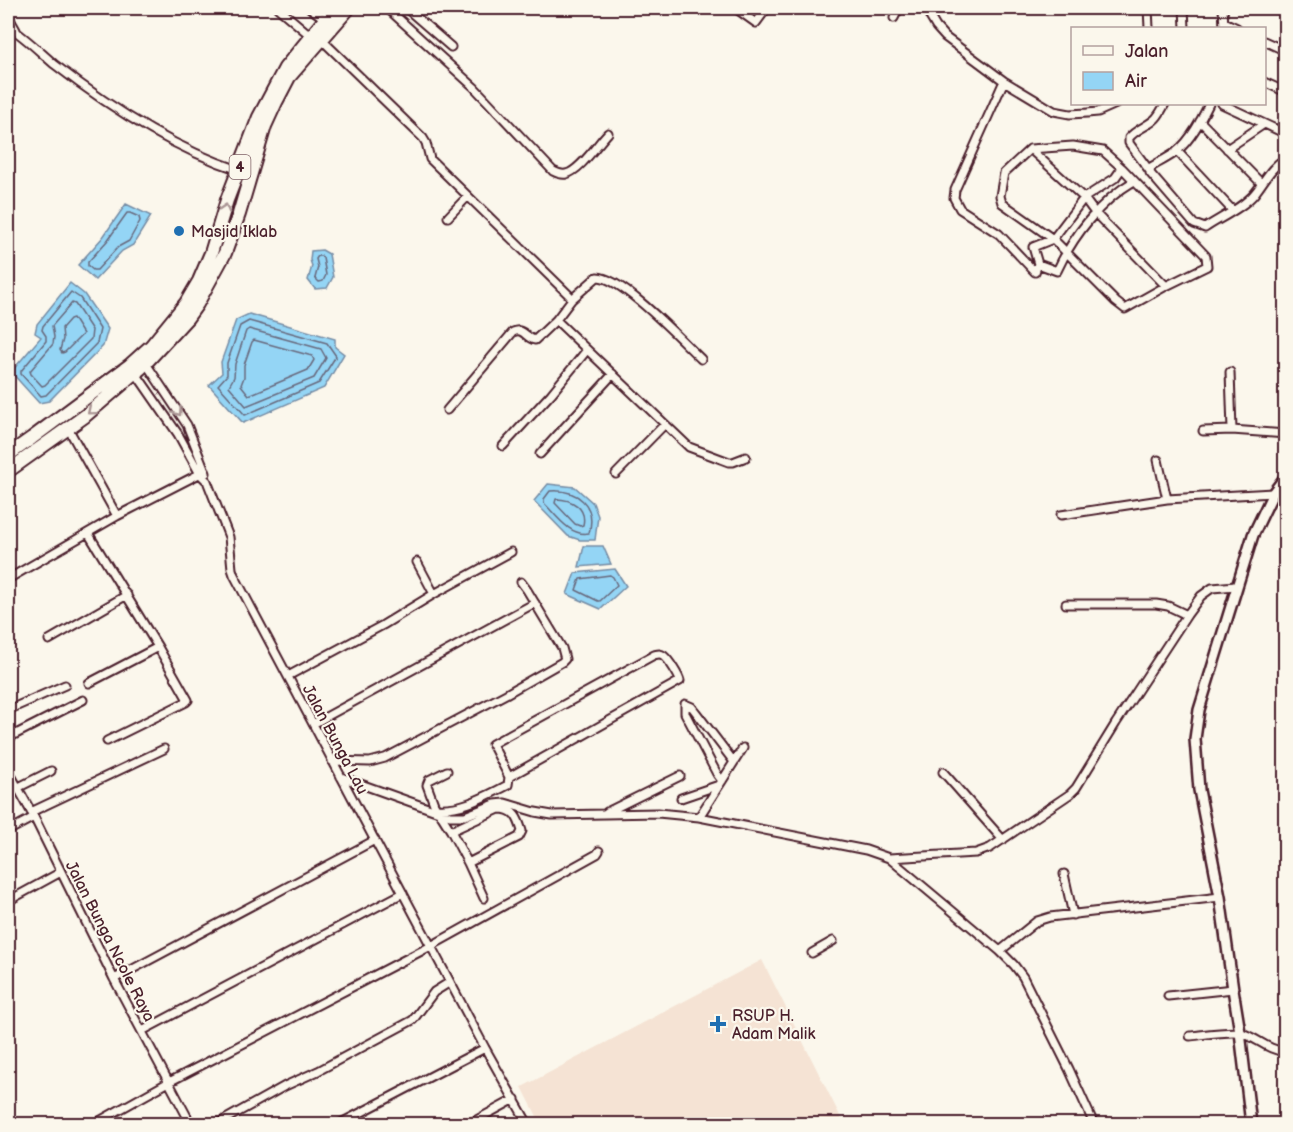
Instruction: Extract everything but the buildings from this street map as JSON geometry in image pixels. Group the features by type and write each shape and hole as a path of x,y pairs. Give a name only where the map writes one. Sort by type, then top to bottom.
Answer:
{"highway":[{"name":"4","path":"8,471 85,416 187,318 197,304 220,263 236,224 265,126 276,102 289,77 334,8"},
{"name":"4","path":"143,360 186,303 199,281 211,253 237,174 276,81 285,68 349,8"},
{"name":"4","path":"8,454 133,369"}],"street":[{"path":"278,8 316,38 423,138 430,159 572,299"},
{"path":"310,8 325,19"},
{"path":"387,8 474,87 553,171 559,174 570,173 608,133"},
{"path":"406,8 451,47"},
{"path":"735,8 756,23 767,8"},
{"path":"894,18 899,8"},
{"path":"928,8 930,17 945,37 1004,81 1054,111 1070,114 1098,112 1114,105"},
{"path":"1148,8 1149,27"},
{"path":"1184,8 1185,27"},
{"path":"1223,8 1224,26"},
{"path":"8,15 18,32"},
{"path":"8,26 98,96 162,136 237,174"},
{"path":"1266,42 1286,51"},
{"path":"1004,81 955,190 954,198 960,209 999,234 1035,272 1038,264 1033,247 1053,238 1084,198 1115,178 1122,168"},
{"path":"1266,83 1286,92"},
{"path":"1164,105 1152,122 1133,132 1129,143 1150,173 1194,224 1200,227 1205,228 1248,201 1276,164 1286,158"},
{"path":"1149,170 1177,151 1200,121 1208,105"},
{"path":"1224,105 1286,134"},
{"path":"1200,121 1262,183"},
{"path":"1227,149 1264,124"},
{"path":"1072,146 1103,151 1206,256 1207,266 1125,309 1053,238 1002,203 1000,196 1004,173 1030,148 1072,146"},
{"path":"1030,148 1084,198 1095,213 1166,286"},
{"path":"1177,151 1233,211"},
{"path":"1038,264 1058,271 1065,252 1095,213 1127,185 1134,182"},
{"path":"448,217 468,196"},
{"path":"447,410 513,332 522,331 530,339 535,340 556,320 572,299 597,277 605,277 613,281 639,301 701,359"},
{"path":"556,320 689,447 729,462 746,457"},
{"path":"503,446 552,394 587,350"},
{"path":"143,360 187,425 203,472"},
{"path":"133,369 203,472"},
{"path":"1230,372 1232,430"},
{"path":"540,454 614,374"},
{"path":"616,474 664,424"},
{"path":"68,428 117,516"},
{"path":"1203,431 1232,430 1286,434"},
{"path":"1158,460 1167,499"},
{"path":"8,579 117,516 203,472"},
{"name":"Jalan Bunga Lau","path":"203,472 229,537 234,575 528,1125"},
{"path":"1251,1125 1220,897 1199,790 1195,739 1199,710 1253,535 1273,493 1285,479"},
{"path":"1061,516 1167,499 1273,493"},
{"path":"88,533 188,700 107,741"},
{"path":"288,676 511,552"},
{"path":"417,562 434,594"},
{"path":"332,761 370,762 385,758 562,662 565,656 562,648 521,582"},
{"path":"889,858 976,853 990,848 1076,788 1116,723 1201,596 1208,590 1236,586"},
{"path":"49,640 127,595"},
{"path":"313,724 535,603"},
{"path":"1066,604 1156,604 1187,615"},
{"path":"89,683 158,647"},
{"path":"438,811 466,805 508,784 509,777 492,744 654,655 664,656 680,677 680,681 509,777"},
{"path":"8,710 66,685"},
{"path":"8,738 83,700"},
{"path":"721,783 689,721 684,709 685,704 692,707 734,762"},
{"path":"699,817 743,748"},
{"path":"8,831 32,815 164,749"},
{"name":"Jalan Bunga Ncole Raya","path":"8,770 190,1125"},
{"path":"17,788 51,771"},
{"path":"447,771 429,780 427,785 438,811 468,863 484,898"},
{"path":"943,772 1003,840"},
{"path":"341,777 450,816 465,816 495,804 505,803 552,815 658,813 699,817 866,850 889,858 1014,965 1023,977 1094,1125"},
{"path":"606,813 680,777"},
{"path":"681,798 721,783"},
{"path":"451,831 499,809 506,809 514,813 517,818 522,829 521,836 468,863"},
{"path":"114,979 375,840"},
{"path":"94,1125 169,1082 431,946 599,851"},
{"path":"8,901 61,872"},
{"path":"1064,874 1072,915"},
{"path":"142,1031 403,893"},
{"path":"1000,951 1037,921 1050,917 1220,897"},
{"path":"812,953 833,941"},
{"path":"217,1125 285,1086 413,1020 434,992 450,982"},
{"path":"1168,996 1233,989"},
{"path":"1190,1036 1240,1032 1267,1047 1286,1052"},
{"path":"339,1125 485,1048"},
{"path":"469,1125 515,1099"}],"shaded area":[{"name":"RSUP H. Adam Malik","path":"762,960 844,1124 541,1124 522,1087"}],"water":[{"path":"126,204 151,216 133,245 122,251 95,280 78,265 103,237"},
{"path":"322,250 329,254 333,277 327,288 315,289 308,280 312,266 311,251"},
{"path":"70,283 84,294 108,329 103,346 49,401 39,403 11,372 41,337 35,333 37,324"},
{"path":"249,314 335,339 335,347 344,354 324,388 243,423 209,385 222,373 221,362 236,320"},
{"path":"548,484 575,487 593,503 598,516 595,540 580,540 568,536 534,501"},
{"path":"584,546 603,546 611,564 579,567"},
{"path":"615,569 626,586 601,609 567,594 575,573"}],"place":[{"name":"Masjid Iklab","path":"179,231"},
{"name":"RSUP H. Adam Malik","path":"718,1024"}]}
